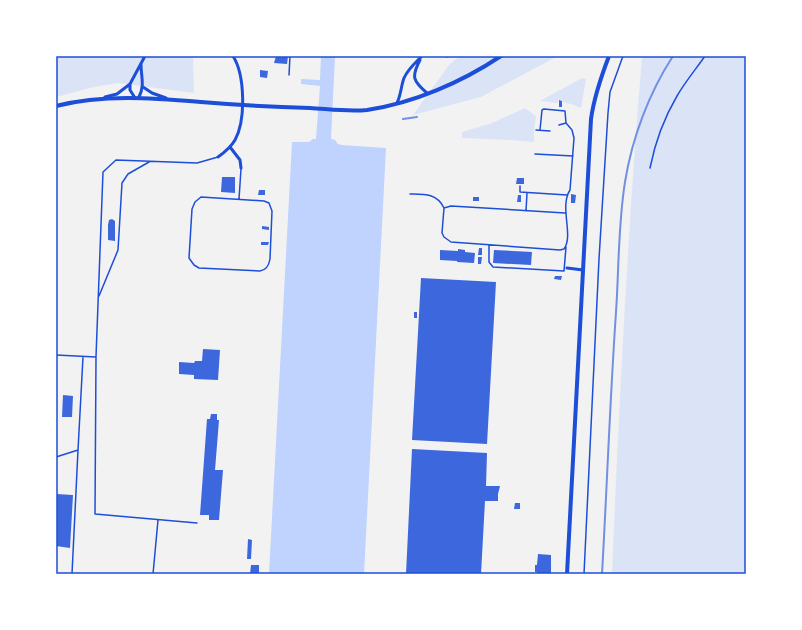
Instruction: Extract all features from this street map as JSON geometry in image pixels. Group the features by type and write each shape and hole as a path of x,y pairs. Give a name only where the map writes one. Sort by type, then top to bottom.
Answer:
{"main road":[{"path":"56,106 100,98 137,98 169,99 247,106 366,110 412,99 432,92 480,70 501,56"},
{"path":"567,574 591,119 596,93 609,56"}],"street":[{"path":"100,98 117,94 130,84 145,56"},
{"path":"218,157 230,147 238,133 242,114 242,81 240,70 233,56"},
{"path":"397,103 401,96 404,79 407,73 422,56 414,75 418,86 427,93"},
{"path":"130,84 130,90 137,98 143,87 141,64"},
{"path":"143,87 152,93 169,99"},
{"path":"230,147 240,160 241,168"},
{"path":"566,268 583,270"}],"lane":[{"path":"289,75 290,56"},
{"path":"489,245 488,262 493,268 564,271 566,268 568,223 566,213 567,195 570,190 574,138 572,130 566,123 564,112 542,110 540,130"},
{"path":"559,125 566,123"},
{"path":"536,130 550,131"},
{"path":"535,154 573,156"},
{"path":"198,523 95,514 96,357 103,172 116,160 197,163 218,157"},
{"path":"99,297 118,250 122,182 128,174 151,161"},
{"path":"239,199 241,168"},
{"path":"520,186 520,192 567,195"},
{"path":"526,211 527,192"},
{"path":"410,194 430,194 438,200 444,208 442,233 451,242 560,250 564,249 566,246"},
{"path":"201,197 239,199 264,201 271,206 269,264 266,268 260,271 199,268 194,265 190,258 192,209 195,202 201,197"},
{"path":"444,208 451,206 566,213"},
{"path":"56,355 96,357"},
{"path":"72,574 83,356"},
{"path":"56,457 78,450"},
{"path":"153,574 158,519"}],"path":[{"path":"584,574 599,252 608,113 610,92 622,56"},
{"path":"650,168 663,123 677,96 706,56"}],"shaded area":[{"path":"56,56 193,56 194,93 118,83 94,87 56,97"},
{"path":"460,56 558,56 481,97 413,115 449,65"},
{"path":"642,56 746,56 746,574 612,574 624,315"},
{"path":"582,78 586,79 581,108 563,102 562,100 558,100 558,103 540,101"},
{"path":"525,108 536,116 534,142 462,138 462,132 492,123"}],"water":[{"path":"321,56 335,56 331,139 335,140 341,145 386,148 364,574 269,574 292,142 309,142 316,139 320,86 301,84 301,79 320,80"}],"building":[{"path":"276,56 288,56 287,64 274,63"},
{"path":"260,70 268,71 267,78 260,77"},
{"path":"559,100 562,101 562,107 559,107"},
{"path":"222,177 235,177 235,193 221,192"},
{"path":"517,178 524,178 524,184 516,184"},
{"path":"259,190 265,190 265,195 258,195"},
{"path":"571,194 576,195 575,203 571,203"},
{"path":"518,195 521,195 521,202 517,202"},
{"path":"473,197 479,197 479,201 473,201"},
{"path":"112,219 115,221 115,241 108,240 108,225 109,220"},
{"path":"262,226 269,227 269,230 262,229"},
{"path":"261,242 269,242 268,245 261,245"},
{"path":"479,248 482,248 482,255 478,255"},
{"path":"458,249 465,250 465,252 475,253 474,263 440,260 440,250 458,251"},
{"path":"494,250 532,252 531,265 493,263"},
{"path":"478,257 482,257 481,264 478,264"},
{"path":"555,276 562,276 561,280 554,279"},
{"path":"421,278 496,282 487,444 412,440"},
{"path":"414,312 417,312 417,318 414,318"},
{"path":"203,349 220,350 218,380 194,379 194,375 179,374 179,362 194,363 195,361 202,361"},
{"path":"63,395 73,396 72,417 62,417"},
{"path":"211,414 217,414 217,420 219,420 215,470 223,470 219,520 209,520 209,515 200,515 207,419 210,419"},
{"path":"412,449 487,453 486,486 500,486 498,501 485,501 481,574 406,574"},
{"path":"56,494 73,495 70,548 56,546"},
{"path":"515,503 520,503 520,509 514,509"},
{"path":"248,539 252,540 251,559 247,559"},
{"path":"538,554 551,555 551,574 537,574 537,572 535,572"},
{"path":"251,565 259,565 259,574 250,574"}],"railway":[{"path":"602,574 620,231 625,182 632,149 643,116 656,85 673,56"},
{"path":"403,119 417,117"}]}
